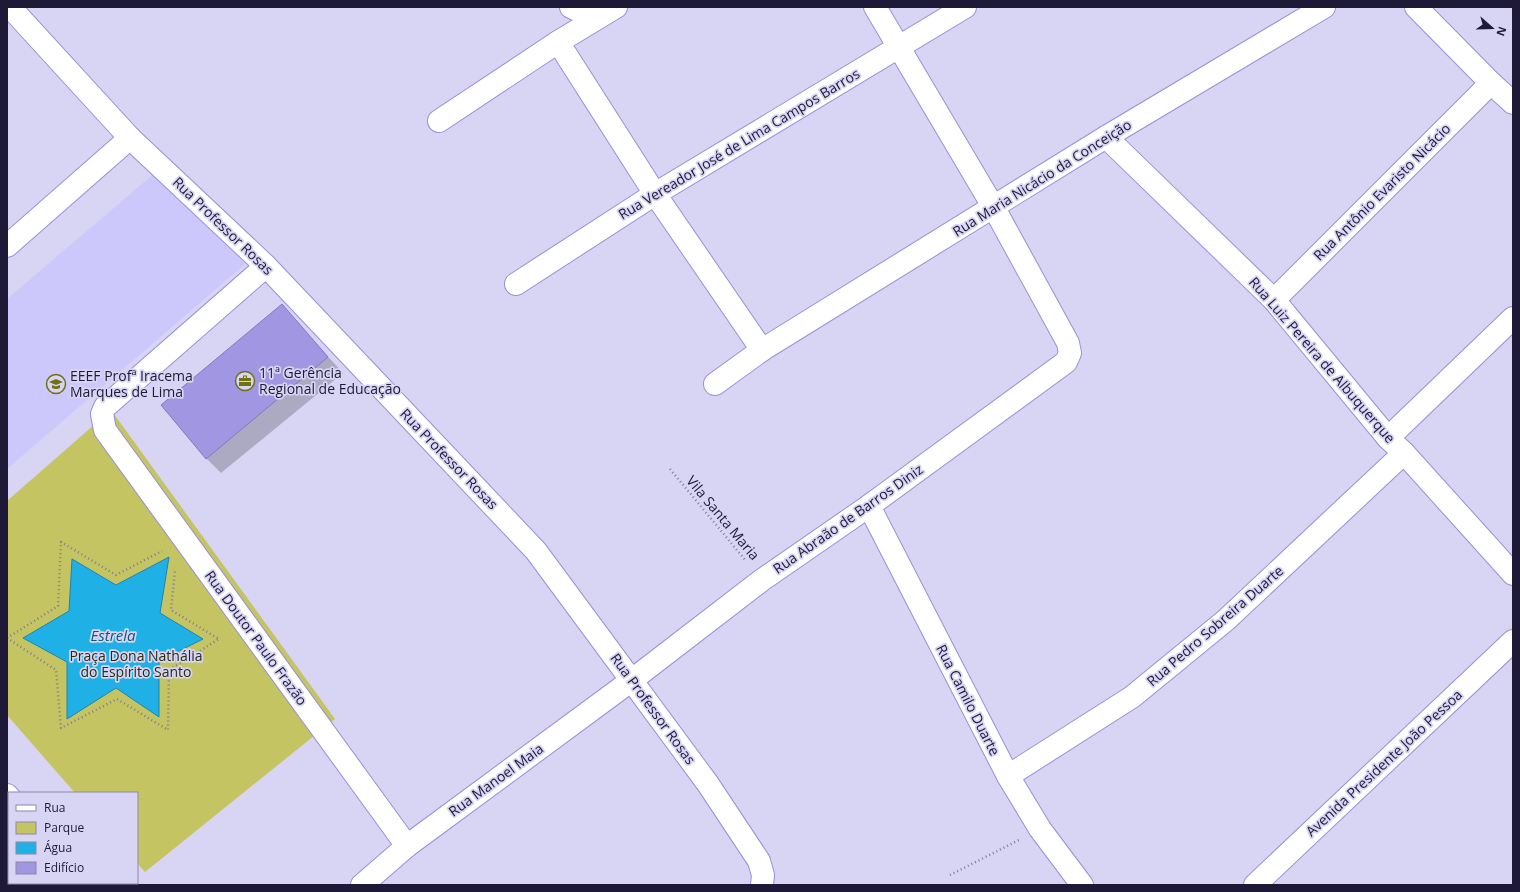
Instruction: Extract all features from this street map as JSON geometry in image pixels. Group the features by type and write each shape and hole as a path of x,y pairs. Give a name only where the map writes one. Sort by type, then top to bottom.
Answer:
{"street":[{"name":"Rua Professor Rosas","path":"10,7 130,138 266,266 536,551 708,784 759,861 763,875 762,885"},
{"path":"571,7 596,19"},
{"path":"439,121 558,42 616,7"},
{"path":"874,7 994,208"},
{"name":"Rua Vereador José de Lima Campos Barros","path":"516,284 655,194 965,7"},
{"name":"Rua Maria Nicácio da Conceição","path":"715,384 762,350 1106,138 1324,7"},
{"path":"1416,7 1491,84 1513,103"},
{"path":"558,42 655,194 762,350"},
{"name":"Rua Antônio Evaristo Nicácio","path":"1274,300 1491,84"},
{"path":"7,246 130,138"},
{"name":"Rua Luiz Pereira de Albuquerque","path":"1106,138 1274,300 1388,438 1404,453 1513,574"},
{"name":"Rua Abraão de Barros Diniz","path":"632,680 762,580 869,506 1066,362 1070,353 1068,343 994,208"},
{"name":"Rua Doutor Paulo Frazão","path":"266,266 105,406 102,414 106,430 407,846"},
{"path":"1388,438 1513,318"},
{"name":"Rua Pedro Sobreira Duarte","path":"1008,776 1132,697 1226,620 1404,453"},
{"name":"Rua Camilo Duarte","path":"869,506 1008,776 1040,829 1082,885"},
{"name":"Avenida Presidente João Pessoa","path":"1255,885 1513,641"},
{"name":"Rua Manoel Maia","path":"362,885 407,846 632,680"}],"path":[{"name":"Vila Santa Maria","path":"670,468 762,580"},
{"path":"164,551 116,575 61,542 58,606 7,638 56,670 61,728 117,699 168,730 169,670 219,639 171,610 176,566"},
{"path":"950,875 1040,829"}],"shaded area":[{"name":"EEEF Profª Iracema Marques de Lima","path":"169,161 252,258 7,469 7,299"}],"green space":[{"name":"Praça Dona Nathália do Espírito Santo","path":"111,410 335,719 145,872 138,864 138,792 74,792 7,715 7,501"}],"water":[{"name":"Estrela","path":"169,557 160,613 203,639 159,661 159,717 116,688 67,719 67,662 23,638 69,611 72,559 116,585"}],"building":[{"name":"11ª Gerência Regional de Educação","path":"282,304 328,357 206,459 161,405"}],"place":[{"name":"11ª Gerência Regional de Educação","path":"245,381"},
{"name":"EEEF Profª Iracema Marques de Lima","path":"56,384"}]}
